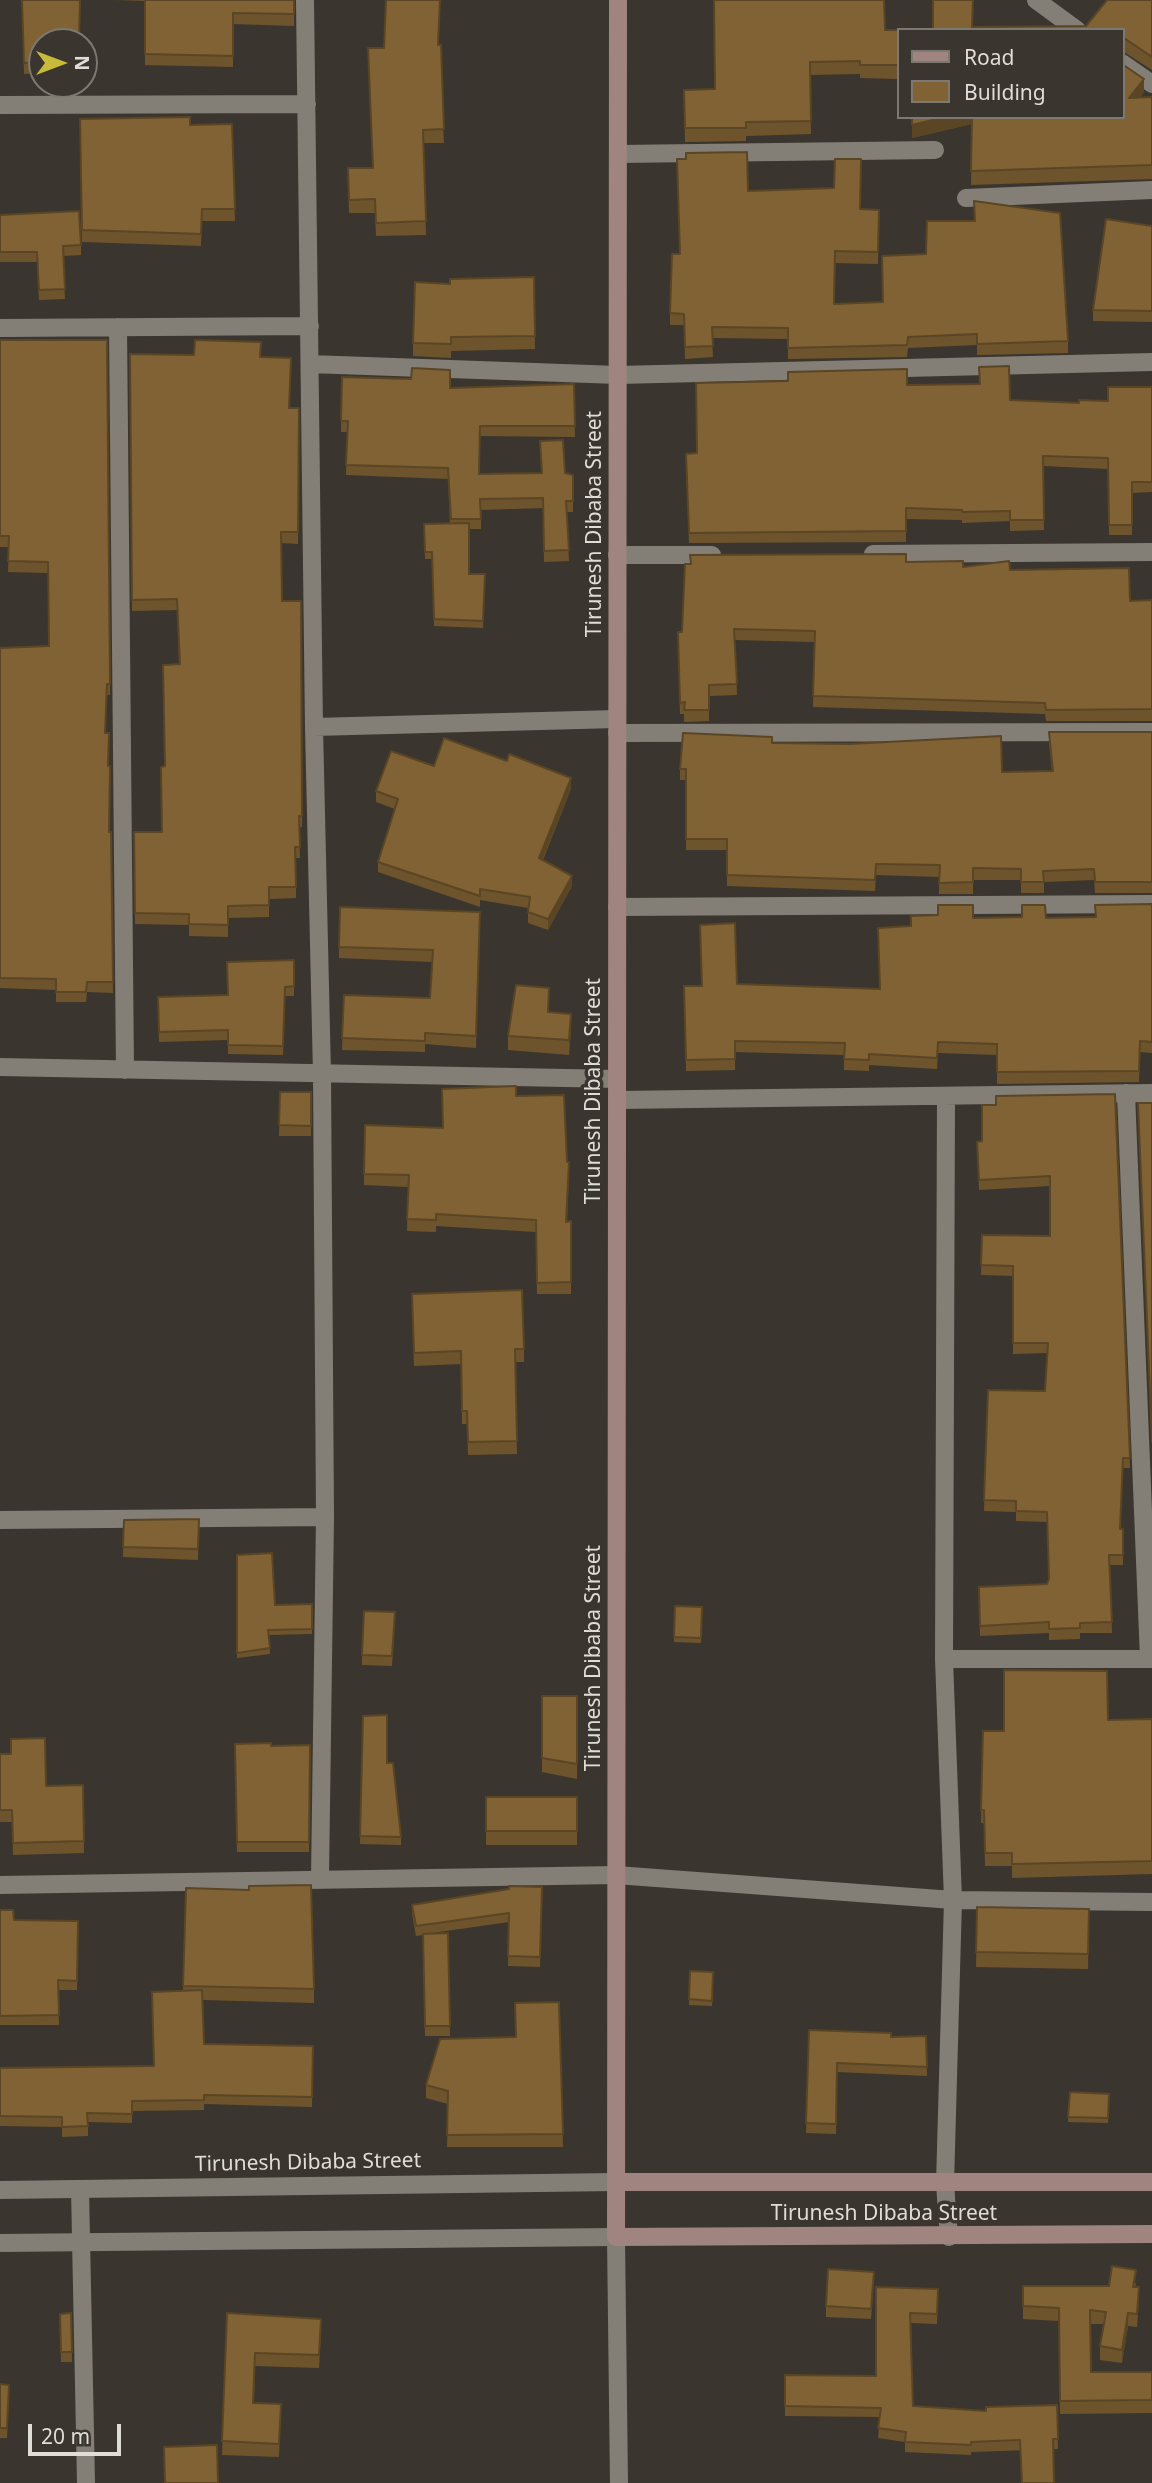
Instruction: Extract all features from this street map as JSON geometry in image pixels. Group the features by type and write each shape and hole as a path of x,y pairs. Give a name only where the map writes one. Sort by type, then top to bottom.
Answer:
{"main road":[{"name":"Tirunesh Dibaba Street","path":"618,0 616,2237 1152,2234"},
{"name":"Tirunesh Dibaba Street","path":"616,2182 1152,2182"}],"street":[{"path":"305,0 314,727 322,1074 325,1517 320,1878"},
{"path":"1036,0 1074,28"},
{"path":"1124,64 1152,84"},
{"path":"0,105 307,104"},
{"path":"618,154 935,150"},
{"path":"966,198 1152,190"},
{"path":"0,328 310,326"},
{"path":"118,327 125,1070"},
{"path":"310,364 618,374 1152,362"},
{"path":"850,554 1152,552"},
{"path":"617,555 727,555"},
{"path":"314,727 617,726 1152,732"},
{"path":"617,907 1152,904"},
{"path":"0,1067 617,1079"},
{"path":"944,1659 1151,1659 1126,1093"},
{"path":"617,1100 1152,1093"},
{"path":"946,1096 944,1659 953,1900 945,2184 949,2237"},
{"path":"0,1520 325,1517"},
{"path":"0,1885 616,1875 953,1900 1152,1902"},
{"name":"Tirunesh Dibaba Street","path":"0,2190 616,2182"},
{"path":"80,2189 86,2483"},
{"path":"616,2237 619,2483"},
{"name":"Tirunesh Dibaba Street","path":"0,2242 616,2237"}],"building":[{"path":"22,0 80,0 79,28 28,28 28,63 24,63"},
{"path":"145,0 294,0 294,14 233,13 233,56 145,54"},
{"path":"386,0 440,0 438,45 441,45 444,129 423,130 426,221 376,223 375,199 349,200 348,168 373,168 368,48 384,48"},
{"path":"714,0 884,0 885,30 897,30 897,65 860,65 860,61 810,62 811,121 746,122 746,128 685,128 684,90 715,89"},
{"path":"933,0 973,0 972,27 1086,26 1107,0 1152,0 1152,57 1124,38 1124,28 933,28"},
{"path":"1124,65 1144,79 1129,98 1152,97 1152,165 971,171 972,119 1124,119"},
{"path":"190,117 190,125 232,124 235,209 202,209 201,234 82,230 80,119"},
{"path":"912,119 937,119 912,125"},
{"path":"747,152 748,191 834,188 835,159 861,159 860,209 879,210 878,252 835,251 834,304 883,302 882,256 926,254 927,221 975,221 974,201 1060,213 1068,341 977,344 977,334 908,337 907,345 788,348 788,328 712,327 713,346 685,347 684,314 670,313 672,254 680,254 677,159 686,159 686,153"},
{"path":"79,211 81,245 63,246 65,289 39,290 37,252 0,252 0,215"},
{"path":"1106,219 1152,226 1152,311 1093,310"},
{"path":"534,277 535,336 451,337 451,344 413,343 415,282 450,284 450,279"},
{"path":"0,340 107,340 110,684 107,684 105,733 109,733 113,982 87,982 86,992 56,992 56,979 0,978 0,648 49,646 48,562 8,561 9,536 0,536"},
{"path":"195,340 261,342 260,357 291,358 289,408 299,408 298,532 281,532 282,601 301,601 302,816 299,816 300,847 295,847 296,887 269,887 269,905 228,906 228,925 189,924 189,914 135,913 134,832 162,832 161,767 165,766 163,665 180,664 177,599 132,600 130,354 194,355"},
{"path":"1009,366 1010,400 1079,403 1079,400 1108,401 1108,387 1152,387 1152,482 1132,482 1132,525 1109,525 1108,458 1043,456 1044,520 1010,520 1010,511 962,512 906,508 906,531 689,533 686,454 697,453 696,383 788,381 788,372 907,369 907,385 980,384 979,367"},
{"path":"412,368 450,370 450,388 574,384 575,426 480,426 479,474 542,473 540,441 563,440 565,473 573,475 573,501 566,501 569,550 544,551 543,498 480,499 481,519 451,519 448,468 346,465 348,421 341,421 342,377 411,379"},
{"path":"469,523 469,574 485,574 483,621 434,619 432,552 425,552 424,524"},
{"path":"906,554 906,562 963,561 963,567 1009,561 1010,570 1129,568 1130,601 1152,600 1152,709 1046,710 1045,703 813,696 815,631 734,629 737,684 709,685 709,710 684,710 685,702 680,703 678,632 682,632 685,564 691,564 690,555"},
{"path":"1049,732 1152,732 1152,882 1095,882 1094,869 1043,871 1044,882 1021,882 1021,869 973,868 973,882 939,883 940,865 876,864 875,880 727,875 727,839 686,839 686,769 680,769 683,733 772,737 772,743 849,744 1001,736 1002,772 1053,771"},
{"path":"444,738 507,761 509,754 571,778 539,858 572,876 548,919 528,912 530,897 480,889 480,896 378,862 398,799 376,791 391,751 434,766"},
{"path":"1152,904 1152,1042 1140,1041 1139,1071 997,1072 997,1044 938,1042 937,1058 869,1054 869,1060 844,1059 845,1043 735,1041 735,1059 686,1060 684,986 702,986 700,925 735,923 737,984 880,989 878,928 911,926 911,916 938,915 938,905 973,905 973,918 1022,917 1022,905 1045,905 1046,918 1096,917 1095,905"},
{"path":"340,907 480,912 476,1036 425,1033 425,1041 342,1038 344,995 430,998 433,950 339,947"},
{"path":"294,960 294,986 285,987 283,1046 228,1045 228,1030 159,1032 158,997 228,995 227,962"},
{"path":"516,985 549,988 548,1012 571,1014 569,1040 508,1036"},
{"path":"516,1086 516,1096 564,1095 569,1162 566,1222 571,1221 571,1282 537,1283 536,1220 436,1214 436,1220 407,1219 409,1175 364,1174 365,1125 443,1128 442,1089"},
{"path":"280,1092 311,1092 311,1126 279,1125"},
{"path":"1115,1094 1130,1458 1123,1458 1120,1529 1123,1529 1123,1555 1109,1555 1112,1622 1080,1623 1080,1628 1049,1629 1049,1622 980,1626 979,1587 1047,1584 1049,1579 1047,1512 1016,1511 1016,1501 984,1500 988,1390 1045,1391 1048,1343 1013,1343 1013,1266 981,1265 982,1235 1050,1236 1050,1176 979,1180 977,1142 982,1141 982,1105 996,1105 996,1096"},
{"path":"1138,1103 1152,1103 1152,1442"},
{"path":"522,1290 524,1349 515,1349 517,1441 468,1442 467,1411 462,1411 461,1351 414,1353 412,1294"},
{"path":"199,1519 198,1549 123,1547 124,1520"},
{"path":"272,1553 275,1605 312,1604 312,1629 268,1630 270,1648 237,1653 237,1555"},
{"path":"675,1606 702,1607 701,1638 674,1637"},
{"path":"364,1611 395,1612 392,1656 362,1655"},
{"path":"1004,1670 1107,1671 1108,1720 1152,1719 1152,1861 1012,1864 1012,1853 985,1853 984,1810 981,1810 983,1731 1004,1731"},
{"path":"542,1696 577,1696 577,1764 542,1758"},
{"path":"387,1715 387,1763 393,1763 401,1837 360,1836 363,1716"},
{"path":"45,1738 46,1786 83,1785 84,1841 13,1843 12,1810 0,1810 0,1754 11,1754 11,1739"},
{"path":"271,1743 271,1746 310,1745 309,1842 237,1842 235,1744"},
{"path":"486,1797 577,1797 577,1831 486,1831"},
{"path":"311,1885 314,1989 183,1986 186,1888 249,1890 249,1886"},
{"path":"509,1886 542,1887 540,1957 508,1956 509,1913 416,1926 412,1905 509,1889"},
{"path":"977,1907 1089,1909 1088,1954 976,1952"},
{"path":"0,1910 13,1910 14,1920 78,1921 77,1981 58,1980 59,2015 0,2016"},
{"path":"448,1933 450,2026 425,2026 423,1934"},
{"path":"690,1971 713,1972 712,2001 689,1999"},
{"path":"202,1990 204,2044 313,2046 312,2097 204,2095 204,2100 132,2101 132,2114 87,2113 88,2126 62,2127 62,2117 0,2116 0,2068 154,2066 152,1992"},
{"path":"559,2002 563,2134 447,2135 448,2091 426,2085 440,2039 516,2037 515,2003"},
{"path":"809,2030 891,2033 891,2037 926,2036 927,2067 837,2063 836,2124 806,2123"},
{"path":"1070,2092 1109,2094 1108,2118 1068,2117"},
{"path":"1112,2266 1136,2270 1133,2287 1139,2287 1137,2314 1128,2313 1122,2350 1100,2346 1106,2312 1090,2310 1091,2372 1152,2372 1152,2400 1060,2401 1059,2308 1023,2306 1023,2286 1109,2286"},
{"path":"828,2269 874,2272 871,2309 826,2306"},
{"path":"876,2287 938,2289 937,2314 910,2313 913,2406 986,2411 986,2407 1057,2405 1058,2439 1053,2439 1054,2483 1022,2483 1020,2440 971,2442 971,2445 905,2442 906,2432 878,2428 881,2408 785,2406 785,2375 876,2376"},
{"path":"71,2313 72,2352 61,2352 60,2314"},
{"path":"227,2313 321,2319 319,2355 255,2353 253,2403 281,2404 279,2444 222,2441"},
{"path":"0,2384 9,2385 7,2428 0,2428"},
{"path":"217,2445 218,2483 165,2483 164,2447"}]}
